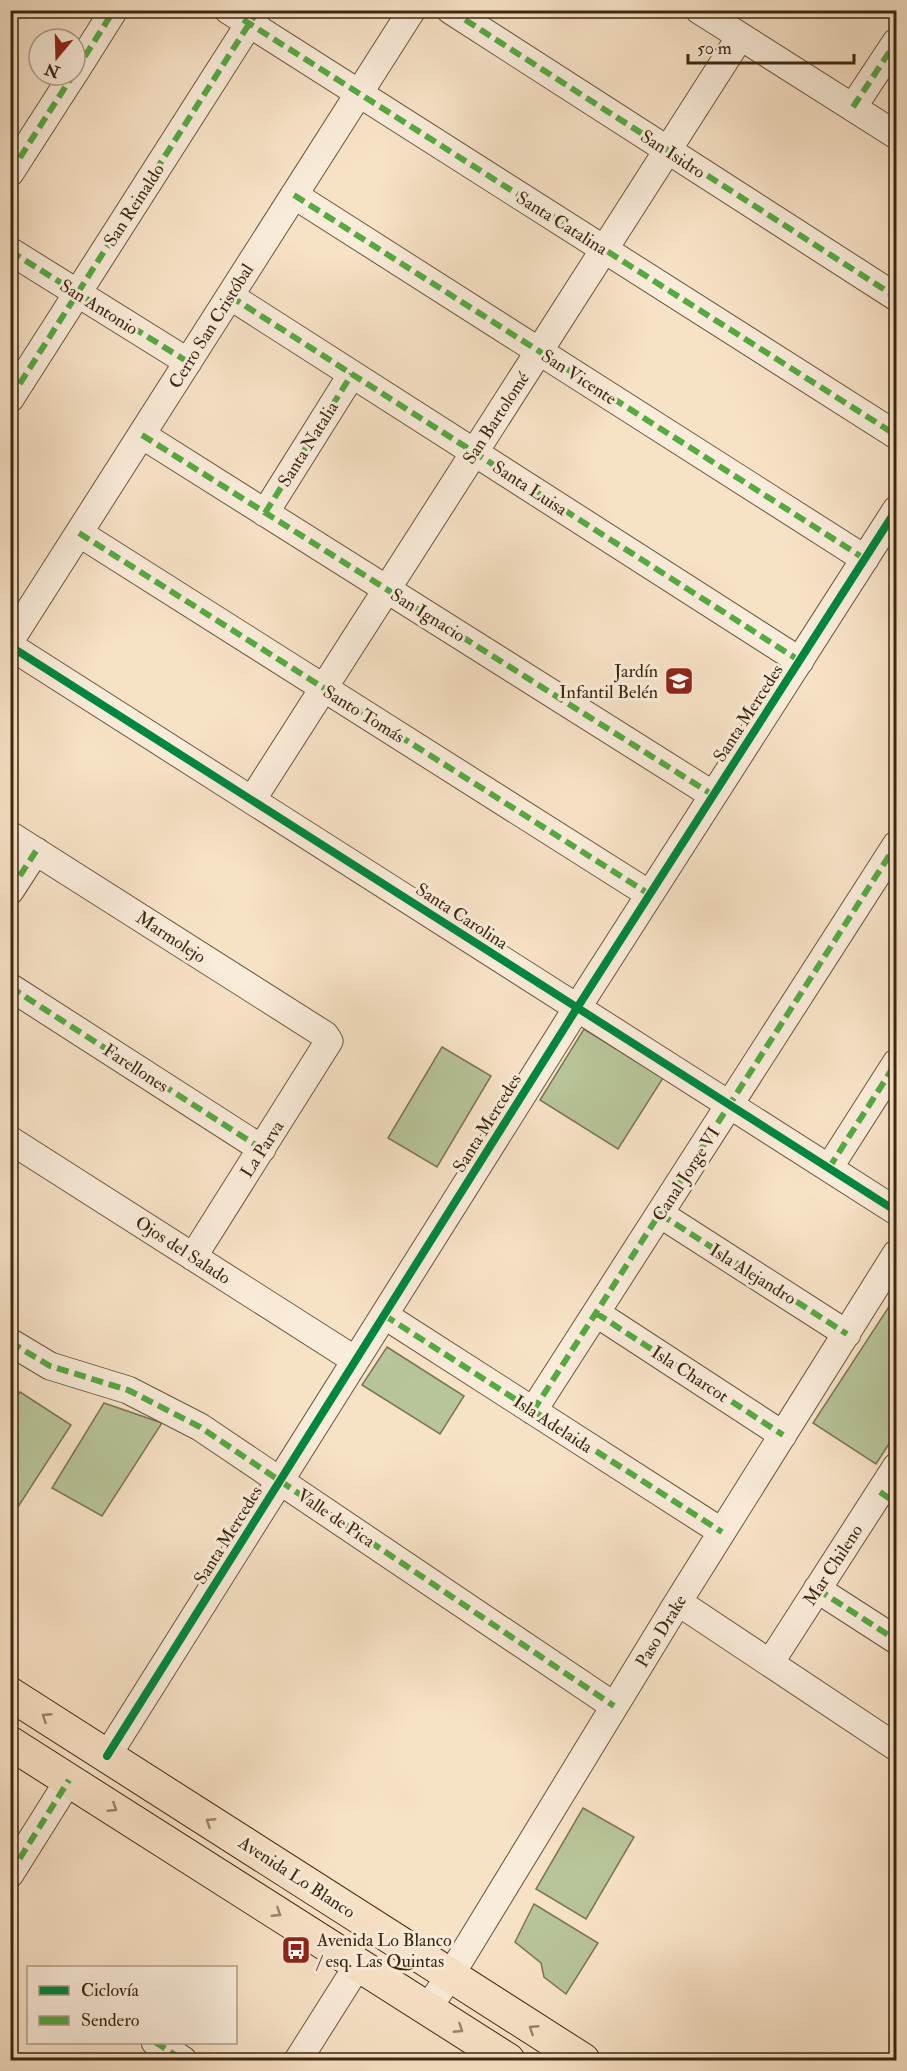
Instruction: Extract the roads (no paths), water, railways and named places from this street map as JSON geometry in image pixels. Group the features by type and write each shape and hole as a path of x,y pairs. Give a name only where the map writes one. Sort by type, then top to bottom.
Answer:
{"main road":[{"name":"Avenida Lo Blanco","path":"10,1694 583,2061"},
{"path":"10,1743 508,2061"}],"street":[{"path":"87,53 114,10"},
{"name":"Cerro San Cristóbal","path":"10,641 412,10"},
{"name":"San Isidro","path":"450,10 897,297"},
{"path":"702,11 897,135"},
{"name":"Santa Catalina","path":"245,15 359,93 897,435"},
{"name":"San Reinaldo","path":"10,399 78,293 245,15"},
{"name":"San Bartolomé","path":"252,800 740,37"},
{"path":"853,107 897,42"},
{"path":"10,173 65,87"},
{"name":"San Vicente","path":"294,195 865,559"},
{"name":"San Antonio","path":"10,251 188,362"},
{"name":"Santa Luisa","path":"230,296 800,661"},
{"name":"Santa Natalia","path":"265,513 352,374"},
{"name":"San Ignacio","path":"142,435 713,795"},
{"name":"Santa Mercedes","path":"106,1756 649,894 897,510"},
{"name":"Santo Tomás","path":"79,533 649,894"},
{"name":"Santa Carolina","path":"10,646 897,1211"},
{"name":"Marmolejo","path":"10,835 325,1035 329,1041"},
{"name":"Canal Jorge VI","path":"533,1411 897,845"},
{"path":"10,891 36,851"},
{"name":"Farellones","path":"10,987 262,1149"},
{"name":"La Parva","path":"193,1257 329,1041"},
{"path":"829,1168 897,1063"},
{"name":"Ojos del Salado","path":"10,1140 355,1360"},
{"name":"Isla Alejandro","path":"660,1214 847,1334"},
{"name":"Paso Drake","path":"427,2009 450,1976 678,1602 897,1254"},
{"name":"Isla Charcot","path":"596,1313 783,1435"},
{"name":"Isla Adelaida","path":"384,1315 722,1532"},
{"name":"Valle de Pica","path":"10,1342 50,1366 114,1385 200,1427 614,1706"},
{"name":"Mar Chileno","path":"770,1664 817,1589 888,1498 897,1467"},
{"path":"817,1589 897,1640"},
{"path":"678,1602 897,1747"},
{"path":"10,1874 69,1780"},
{"path":"298,2061 358,1965"},
{"path":"157,2044 183,2061"}],"place":[{"name":"Jardín Infantil Belén","path":"679,681"},
{"name":"Avenida Lo Blanco / esq. Las Quintas","path":"296,1950"}]}
